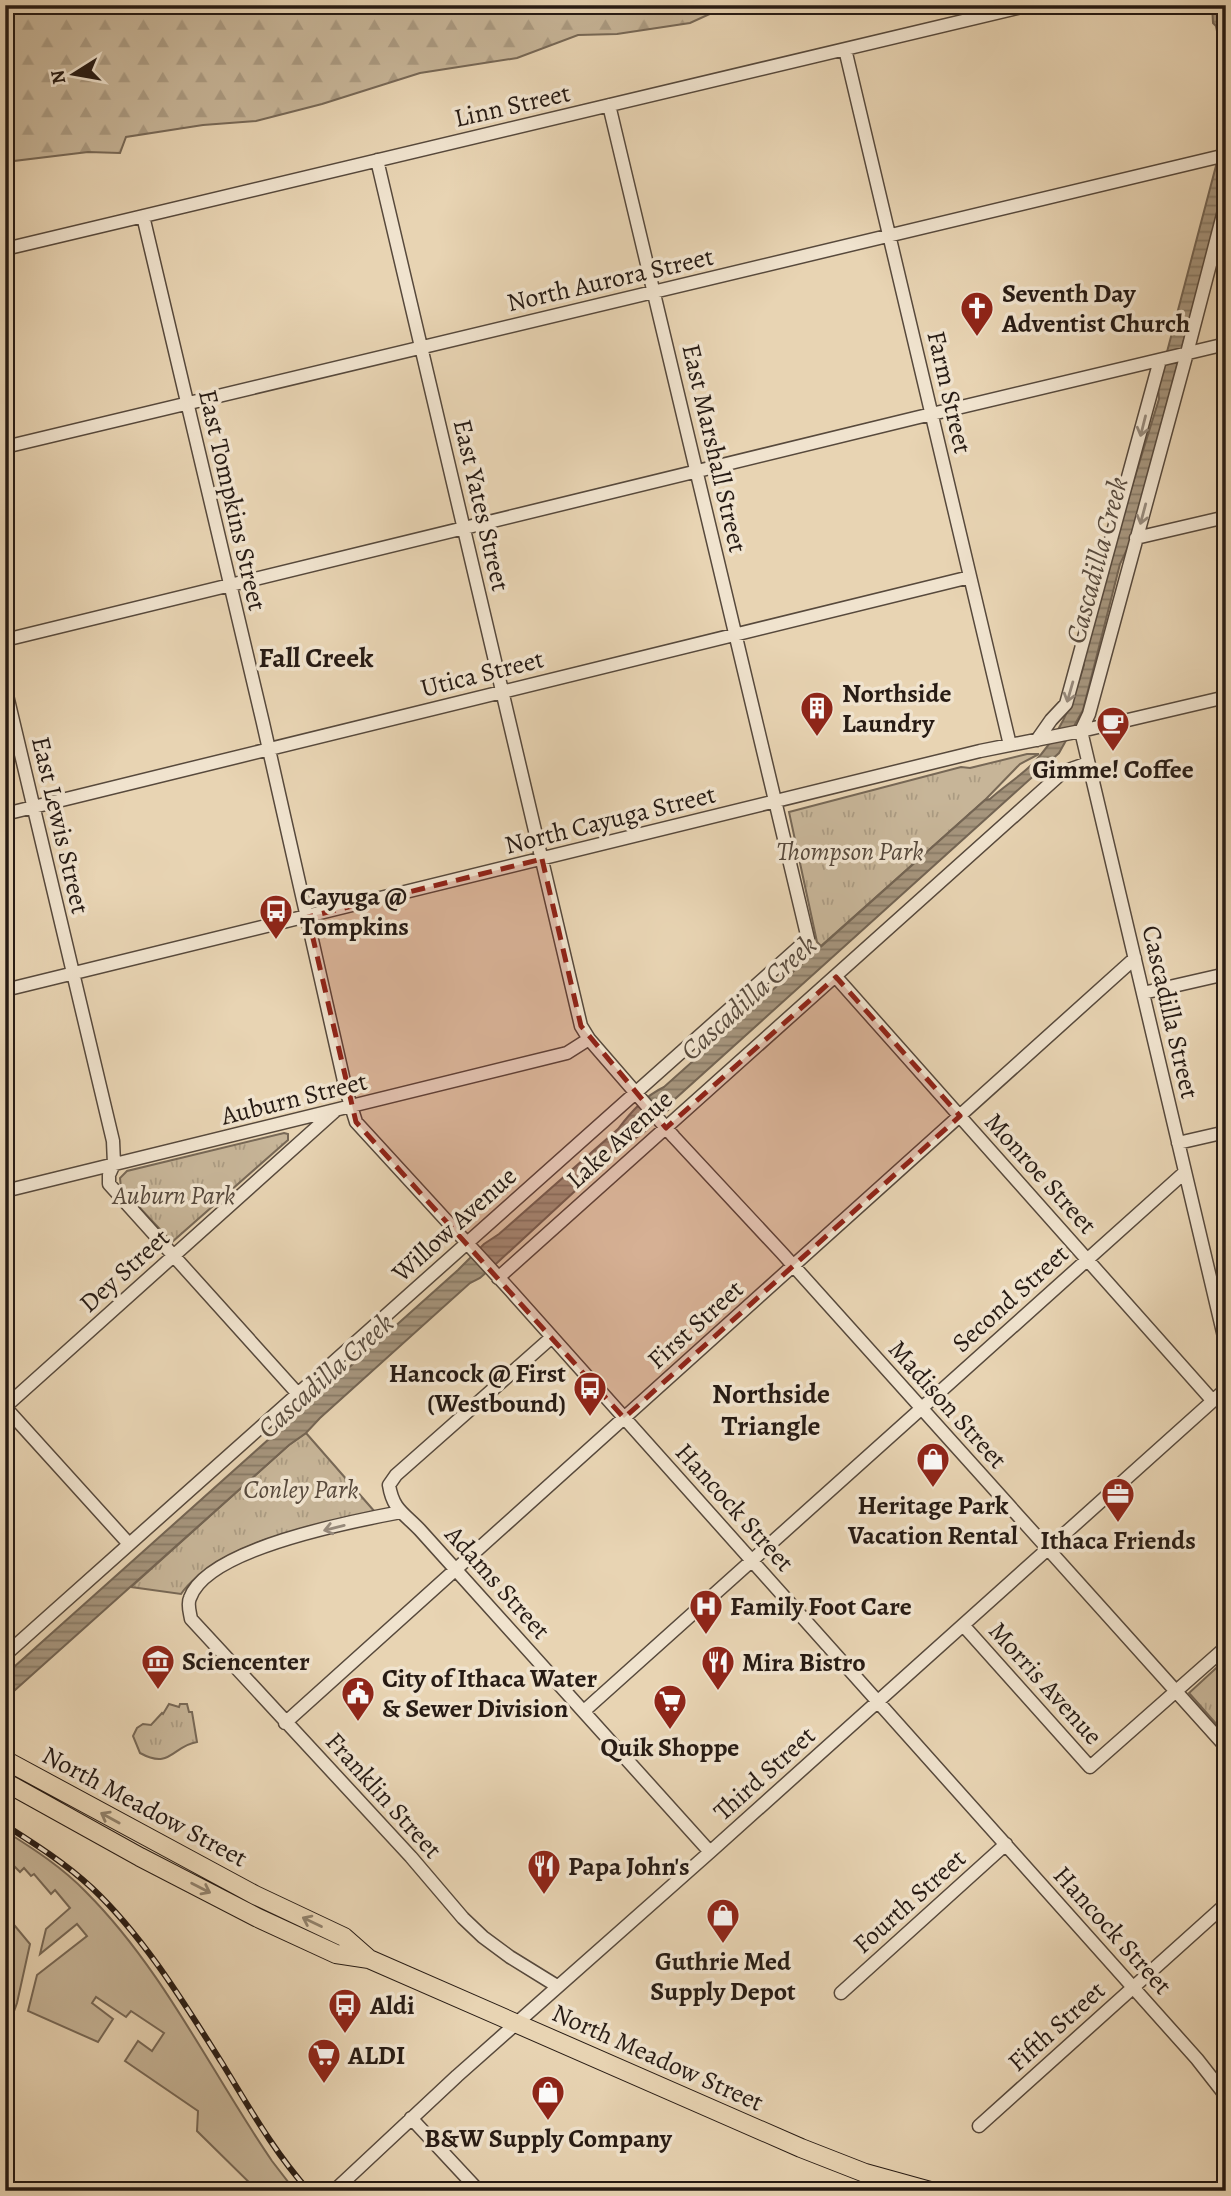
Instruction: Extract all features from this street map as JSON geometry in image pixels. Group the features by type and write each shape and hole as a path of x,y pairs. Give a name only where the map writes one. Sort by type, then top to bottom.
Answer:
{"highway":[{"name":"North Meadow Street","path":"8,1761 243,1889 344,1937 369,1959"},
{"name":"North Meadow Street","path":"5,1782 140,1857 258,1918 336,1954 369,1959 800,2148 865,2173 930,2191"},
{"path":"1216,2191 1226,2189"}],"street":[{"name":"Linn Street","path":"5,249 1030,5"},
{"name":"Farm Street","path":"845,49 1010,745"},
{"name":"East Marshall Street","path":"609,105 808,939"},
{"name":"North Aurora Street","path":"5,447 1221,156"},
{"name":"East Yates Street","path":"377,160 581,1026 589,1039"},
{"path":"1081,731 1089,714 1226,203"},
{"name":"East Tompkins Street","path":"143,216 351,1107"},
{"path":"5,640 1226,344"},
{"path":"1037,740 1066,704 1160,360"},
{"path":"1136,538 1226,517"},
{"name":"Utica Street","path":"5,814 970,577"},
{"name":"East Lewis Street","path":"5,687 113,1141 114,1164"},
{"name":"North Cayuga Street","path":"5,990 1010,745 1226,697"},
{"name":"Cascadilla Street","path":"1081,731 1226,1345"},
{"name":"Lake Avenue","path":"496,1275 663,1124 835,977 1063,772 1088,763"},
{"name":"Willow Avenue","path":"5,1655 298,1394 470,1247 639,1096 808,939"},
{"name":"First Street","path":"285,1723 1135,958"},
{"path":"1143,993 1226,974"},
{"name":"Monroe Street","path":"835,977 1212,1400"},
{"name":"Madison Street","path":"589,1039 1226,1747"},
{"name":"Auburn Street","path":"5,1191 567,1053 589,1039"},
{"name":"Hancock Street","path":"351,1107 356,1122 1134,1987 1226,2096"},
{"name":"Dey Street","path":"5,1407 335,1111"},
{"path":"1178,1143 1226,1132"},
{"path":"114,1164 109,1175 109,1184 298,1394"},
{"name":"Second Street","path":"584,1711 1185,1172"},
{"name":"Adams Street","path":"552,1337 396,1475 390,1485 391,1499 710,1852"},
{"name":"Third Street","path":"334,2191 557,1986 1226,1389"},
{"path":"5,1407 129,1544"},
{"name":"Franklin Street","path":"401,1513 282,1540 241,1555 201,1581 189,1598 191,1619 411,1857 463,1918 483,1937 557,1986"},
{"name":"Morris Avenue","path":"963,1625 1090,1767 1176,1691"},
{"path":"1176,1691 1226,1647"},
{"name":"Fourth Street","path":"841,1993 1006,1844"},
{"name":"Fifth Street","path":"979,2126 1226,1904"},
{"path":"411,2119 478,2191"}],"highlighted area":[{"path":"542,859 581,1026 666,1128 836,977 960,1116 624,1418 356,1122 308,917"}],"green space":[{"path":"5,5 754,5 725,7 690,23 617,34 578,35 517,58 420,73 322,104 256,121 203,125 126,137 120,153 88,152 5,162"},
{"name":"Thompson Park","path":"1027,754 1039,754 1020,764 985,800 821,946 817,942 789,812 961,767 970,768"},
{"name":"Auburn Park","path":"288,1134 288,1140 172,1242 121,1188 120,1178 127,1171"},
{"name":"Conley Park","path":"306,1433 375,1512 283,1534 239,1550 199,1575 181,1594 131,1587 289,1445"},
{"path":"1226,1659 1226,1735 1189,1693"},
{"path":"169,1704 179,1707 180,1704 187,1704 189,1712 192,1712 197,1742 165,1758 150,1758 140,1753 133,1736 143,1724 151,1725"},
{"path":"5,1831 68,1875 114,1922 163,1987 272,2161 299,2191 258,2191 197,2131 198,2111 125,2061 138,2041 152,2051 164,2033 131,2011 126,2017 96,1997 92,2003 113,2019 98,2042 28,2011 37,1975 87,1936 77,1924 40,1954 46,1929 70,1908 55,1890 51,1894 34,1874 31,1876 24,1868 20,1872 13,1865 5,1874"},
{"path":"5,1914 30,1944 17,2003 5,2036"}],"shaded area":[{"path":"1212,5 1223,5 1226,26 1226,183 1129,545 1120,564 1083,710 1059,753 675,1099 669,1109 643,1133 605,1159 588,1179 498,1262 470,1283 306,1433 289,1445 5,1699 5,1675 484,1244 499,1234 618,1129 645,1100 664,1087 985,800 990,799 1023,772 1048,746 1069,707 1084,665 1082,662 1125,509 1159,399 1158,386 1222,143 1223,70"}],"railway":[{"path":"5,1825 82,1879 129,1928 178,1994 273,2145 309,2191"}],"place":[{"name":"Seventh Day Adventist Church","path":"977,338"},
{"name":"Northside Laundry","path":"817,738"},
{"name":"Gimme! Coffee","path":"1113,753"},
{"name":"Cayuga @ Tompkins","path":"276,941"},
{"name":"Hancock @ First (Westbound)","path":"590,1418"},
{"name":"Heritage Park Vacation Rental","path":"933,1489"},
{"name":"Ithaca Friends","path":"1118,1524"},
{"name":"Family Foot Care","path":"706,1636"},
{"name":"Sciencenter","path":"158,1691"},
{"name":"Mira Bistro","path":"718,1692"},
{"name":"City of Ithaca Water & Sewer Division","path":"358,1723"},
{"name":"Quik Shoppe","path":"670,1731"},
{"name":"Papa John's","path":"544,1896"},
{"name":"Guthrie Med Supply Depot","path":"723,1945"},
{"name":"Aldi","path":"345,2035"},
{"name":"ALDI","path":"324,2085"},
{"name":"B&W Supply Company","path":"548,2122"}],"district":[{"name":"Fall Creek","path":"316,657"},
{"name":"Northside Triangle","path":"771,1409"}],"water label":[{"name":"Cascadilla Creek","path":"1096,560"},
{"name":"Cascadilla Creek","path":"748,997"},
{"name":"Cascadilla Creek","path":"325,1375"}]}
